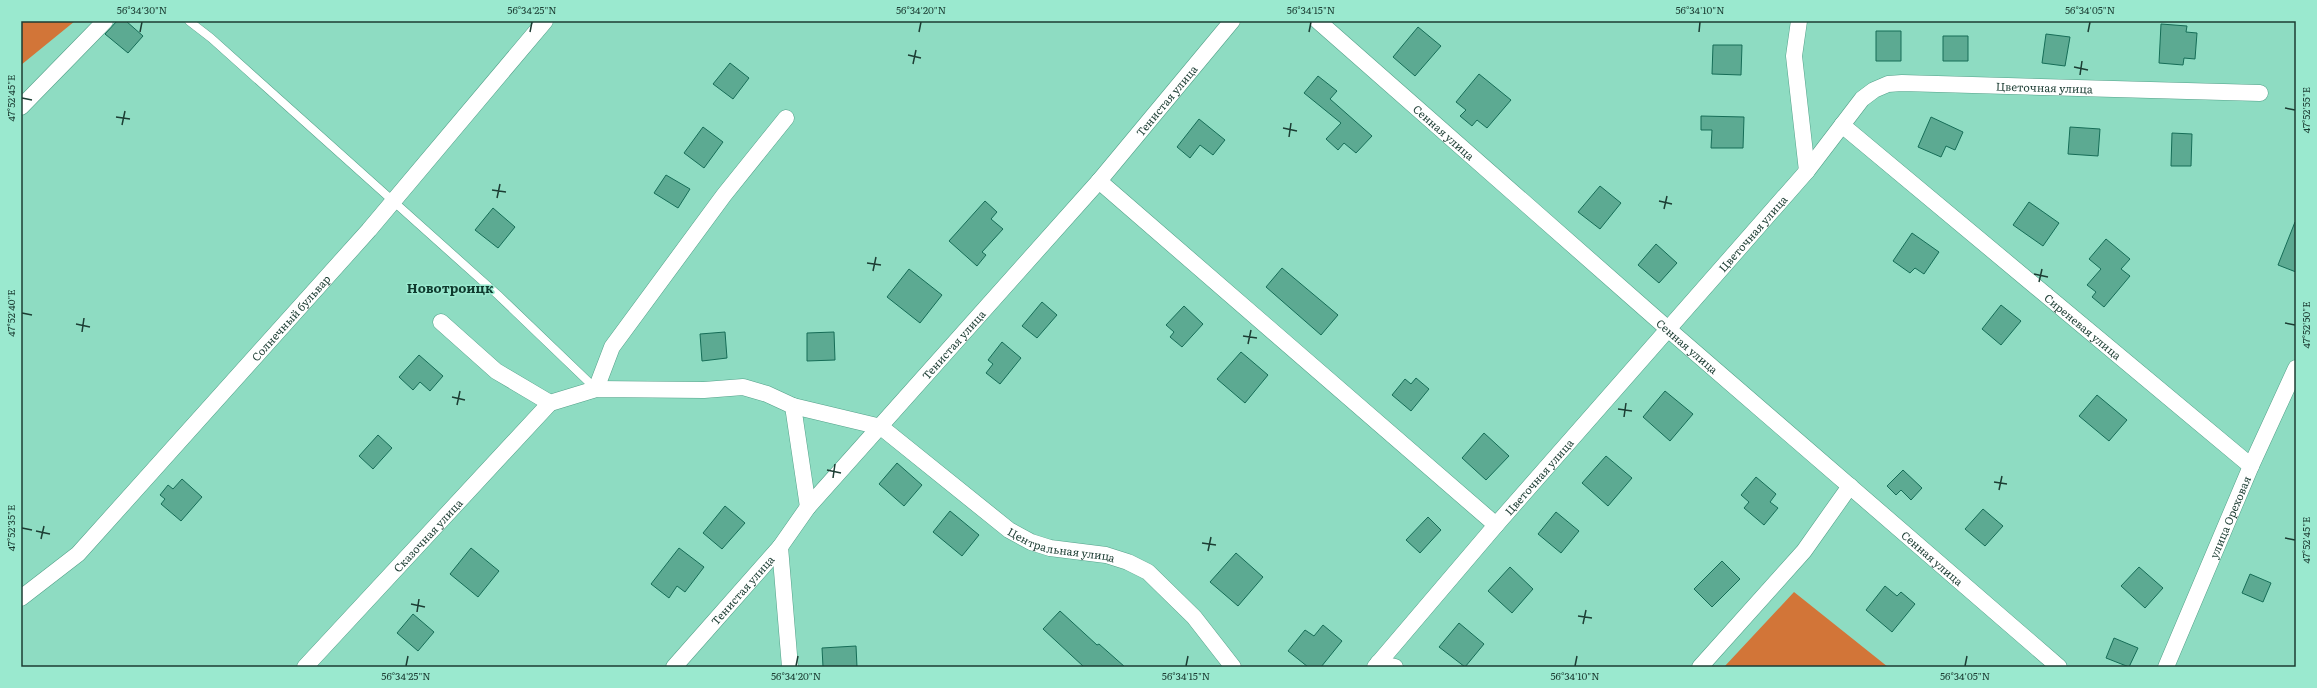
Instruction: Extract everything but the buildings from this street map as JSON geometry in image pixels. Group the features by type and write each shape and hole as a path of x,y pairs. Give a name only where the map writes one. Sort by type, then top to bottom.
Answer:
{"street":[{"path":"21,106 105,21"},
{"name":"Солнечный бульвар","path":"21,598 78,554 393,201 545,21"},
{"name":"Тенистая улица","path":"674,667 780,547 808,507 881,427 1098,181 1232,21"},
{"name":"Сенная улица","path":"1318,21 1668,329 2060,667"},
{"path":"1799,21 1794,56 1806,171"},
{"name":"Цветочная улица","path":"1377,665 1496,526 1806,171 1862,99 1874,90 1888,84 2260,93"},
{"path":"596,389 612,347 724,196 786,118"},
{"name":"Сиреневая улица","path":"1842,125 2252,466"},
{"path":"1098,181 1496,526"},
{"path":"441,322 496,371 550,403 596,389 704,390 743,386 767,394 793,406 881,427"},
{"name":"улица Ореховая","path":"2166,667 2252,466 2296,368"},
{"name":"Сказочная улица","path":"305,667 550,403"},
{"path":"793,406 808,507"},
{"name":"Центральная улица","path":"881,427 1009,530 1031,542 1050,548 1106,555 1128,562 1148,572 1194,617 1233,667"},
{"path":"1700,667 1804,551 1850,486"},
{"path":"780,547 790,667"},
{"path":"1377,665 1395,667"}],"lane":[{"path":"189,21 211,38 498,295 596,389"}],"shaded area":[{"path":"21,21 75,21 21,65"},
{"path":"1794,592 1888,667 1724,667"}],"district":[{"name":"Новотроицк","path":"450,287"}]}
